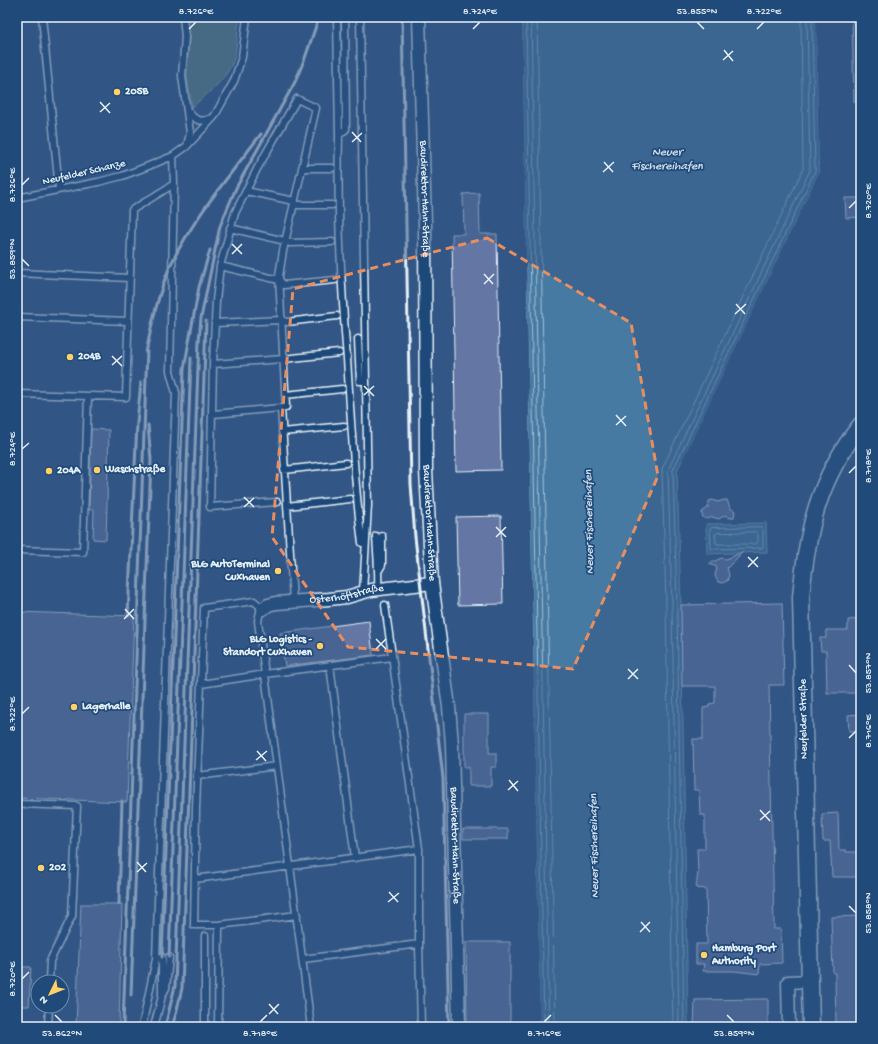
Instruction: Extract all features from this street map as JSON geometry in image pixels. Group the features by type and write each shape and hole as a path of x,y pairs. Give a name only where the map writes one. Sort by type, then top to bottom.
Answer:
{"street":[{"name":"Baudirektor-Hahn-Straße","path":"419,17 425,223 426,470 432,583 452,744 459,1027"},
{"name":"Neufelder Straße","path":"811,1027 801,607 803,573 812,523 821,494 830,472 841,452 861,425"},
{"name":"Osterhöftstraße","path":"263,609 272,604 347,597 378,589 432,583"},
{"path":"789,1027 788,982 809,981"}],"lane":[{"path":"42,17 59,189"},
{"path":"183,17 185,32 182,76 190,133 187,146"},
{"name":"Neufelder Schanze","path":"17,198 122,176 173,156 187,146 214,117 234,80 242,57 247,17"},
{"path":"337,17 341,276 355,491 364,556"},
{"path":"339,135 346,129 345,17"},
{"path":"360,17 368,505 363,592"},
{"path":"213,414 286,407 279,280 285,241 316,108 297,99 235,213 220,266 216,301 210,507 277,502"},
{"path":"187,110 193,118 200,122 214,117"},
{"path":"142,1027 156,959 157,935 176,392 170,371 174,184 173,156"},
{"path":"302,168 332,168"},
{"path":"17,394 126,398 132,210 174,184"},
{"path":"246,191 294,201 297,205 332,205"},
{"path":"230,228 290,243 332,242"},
{"path":"220,266 279,280 284,285 335,280"},
{"path":"17,273 130,278"},
{"path":"215,323 281,320 287,322 336,316"},
{"path":"17,317 128,321"},
{"path":"358,339 360,381 366,381"},
{"path":"213,364 339,353"},
{"path":"285,395 342,389"},
{"path":"17,550 83,552 88,396"},
{"path":"280,408 293,601"},
{"path":"282,432 344,426"},
{"path":"284,470 346,463"},
{"path":"287,506 350,499"},
{"path":"378,589 379,570 382,565 379,536"},
{"path":"297,916 219,925 194,925 197,776 204,608 254,602 263,609 260,612 258,621 303,959 311,1027"},
{"path":"385,605 419,849 421,1027"},
{"path":"201,684 392,657"},
{"path":"330,665 355,858"},
{"path":"197,776 277,766"},
{"path":"17,804 77,806 72,916 50,961 49,974"},
{"path":"195,879 419,849"},
{"path":"218,1027 219,925"},
{"path":"205,936 205,1027"},
{"path":"303,959 419,944"},
{"path":"162,957 162,996"},
{"path":"154,1027 162,996 166,988 169,957"},
{"path":"48,1027 49,1014"}],"highlighted area":[{"path":"487,238 631,323 658,476 573,669 348,647 272,537 293,289"}],"green space":[{"path":"189,17 238,17 239,21 235,55 232,63 218,84 192,107 187,75 190,25"}],"water":[{"name":"Neuer Fischereihafen","path":"522,17 816,17 819,172 677,471 681,605 688,1027 540,1027"},
{"path":"766,523 767,552 707,554 706,524"}],"pier":[{"path":"520,17 522,17 540,1027 538,1027"},
{"path":"816,17 818,17 821,173 684,461 682,460 819,172"}],"building":[{"path":"852,17 861,17 861,102 854,102"},
{"path":"479,193 480,234 497,234 501,470 456,471 452,234 464,234 463,194"},
{"path":"845,198 861,198 861,217 846,218"},
{"name":"Waschstraße","path":"91,429 109,430 106,540 93,539 94,510 89,510"},
{"path":"712,500 718,502 727,500 730,508 735,511 734,517 730,518 725,515 719,519 712,517 708,519 704,518 702,516 702,512 708,508 709,501"},
{"path":"501,516 503,604 458,605 456,517"},
{"path":"743,552 727,568 729,575 727,581 722,583 718,582 715,576 717,567 709,564 721,558 726,559"},
{"path":"782,603 784,685 769,685 774,929 781,929 782,963 760,964 759,974 734,971 703,971 704,964 696,964 696,944 707,944 706,889 696,888 698,872 697,849 705,849 705,815 700,815 699,790 694,790 693,739 703,739 703,708 709,707 709,704 715,703 715,686 682,686 681,605"},
{"name":"Lagerhalle","path":"17,612 134,616 127,802 17,798"},
{"path":"861,619 861,693 827,693 826,651 821,651 820,638 826,638 826,630 848,630 848,620"},
{"path":"369,621 373,655 285,666 280,633"},
{"path":"464,714 489,714 489,753 496,753 496,767 491,767 491,786 469,786 469,767 464,767"},
{"path":"861,714 861,731 849,731 848,715"},
{"path":"838,813 839,850 846,850 846,852 861,852 861,877 832,877 830,841 823,841 822,814"},
{"path":"463,829 508,829 508,839 463,839"},
{"path":"81,904 122,904 119,1027 76,1027"},
{"path":"861,916 861,1027 836,1027 835,973 833,973 831,917"},
{"path":"466,942 510,942 510,1027 467,1027"},
{"path":"17,967 31,967 29,1006 17,1006"},
{"path":"768,999 768,1027 694,1027 695,1000"}],"railway":[{"path":"165,1027 175,986 201,318 220,226 236,188 295,82 319,17"},
{"path":"402,17 411,484 415,537 443,778 449,1027"},
{"path":"146,353 153,318 167,273 172,262 191,228 202,212 261,134"},
{"path":"162,957 184,369 199,287 210,250"},
{"path":"172,1027 182,988 206,321"},
{"path":"123,1026 147,348"},
{"path":"169,957 191,358"},
{"path":"128,615 137,423 141,382"},
{"path":"131,995 151,460 148,425"},
{"path":"119,904 122,801"}],"place":[{"name":"205B","path":"117,92"},
{"name":"204B","path":"70,357"},
{"name":"Waschstraße","path":"97,470"},
{"name":"204A","path":"49,471"},
{"name":"BLG AutoTerminal Cuxhaven","path":"278,571"},
{"name":"BLG Logistics - Standort Cuxhaven","path":"320,646"},
{"name":"Lagerhalle","path":"74,707"},
{"name":"202","path":"41,868"},
{"name":"Hamburg Port Authority","path":"704,955"}]}
